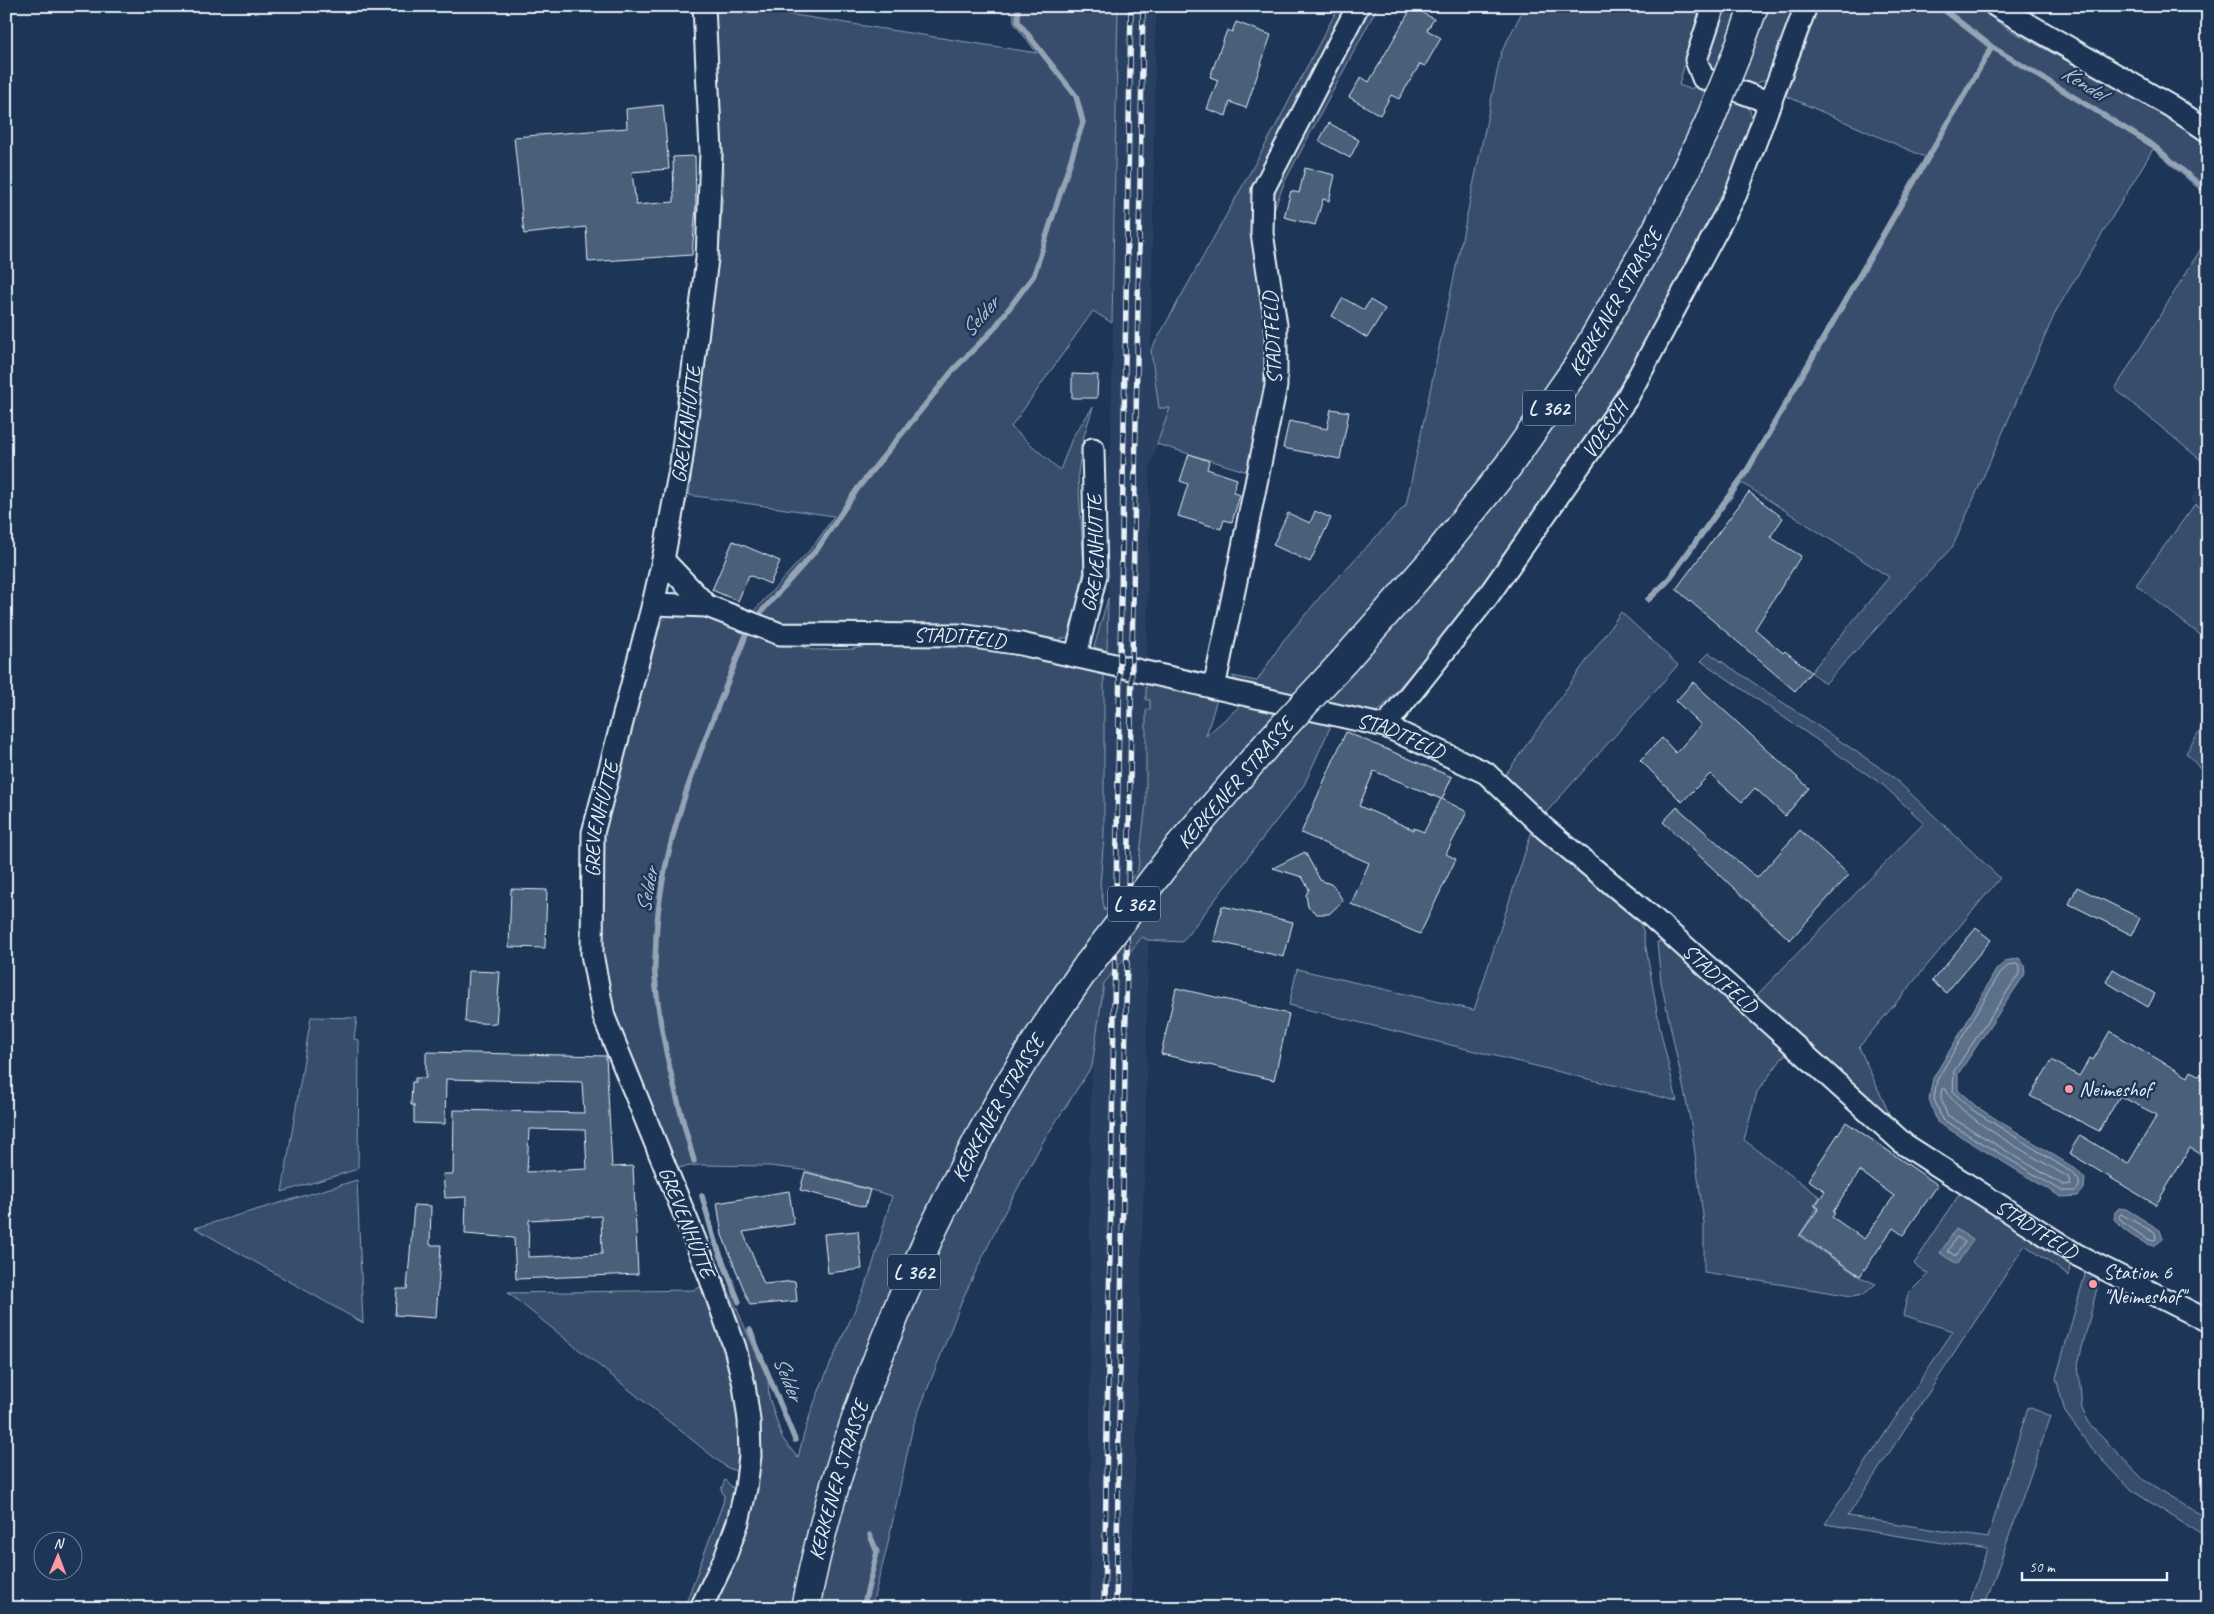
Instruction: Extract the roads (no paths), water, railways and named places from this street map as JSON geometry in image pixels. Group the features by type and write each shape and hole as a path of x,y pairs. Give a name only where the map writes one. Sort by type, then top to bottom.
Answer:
{"main road":[{"name":"KERKENER STRASSE","path":"805,1608 826,1524 855,1425 896,1314 925,1246 954,1187 1008,1087 1088,964 1181,844 1270,741 1432,561 1508,466 1578,366 1656,231 1708,125 1754,6"}],"street":[{"name":"GREVENHÜTTE","path":"701,1608 724,1560 738,1522 746,1488 750,1456 749,1420 744,1385 735,1348 710,1277 604,1017 592,954 594,833 663,560 681,464 707,259 711,152 704,6"},
{"name":"STADTFELD","path":"1214,688 1276,386 1276,325 1262,233 1263,190 1358,6"},
{"path":"1714,6 1696,60 1703,78 1771,103"},
{"name":"VOESCH","path":"1385,726 1488,596 1627,398 1736,194 1806,6"},
{"path":"1996,6 2172,107 2208,131"},
{"name":"GREVENHÜTTE","path":"1076,655 1096,575 1093,449"},
{"name":"STADTFELD","path":"663,560 707,606"},
{"name":"STADTFELD","path":"653,604 707,606 780,634 960,635 1076,655 1385,726 1486,773 1544,828 1652,917 1904,1144 2077,1255 2208,1321"}],"water":[{"path":"2019,958 2024,965 2025,974 1958,1074 1958,1090 1977,1107 2076,1169 2085,1179 2084,1189 2078,1196 2061,1197 1937,1122 1929,1099 1933,1078 1996,970 2006,961"},
{"path":"2119,1208 2126,1209 2160,1230 2163,1239 2154,1246 2132,1236 2114,1219 2115,1212"},
{"path":"1956,1229 1973,1240 1957,1264 1940,1253"}],"waterway":[{"name":"Selder","path":"762,611 818,548 858,488 954,369 993,330 1034,275 1083,122 1076,96 1018,22 1018,6"},
{"name":"Kendel","path":"1939,6 1992,47 2154,146 2208,192"},
{"path":"1649,599 1667,582 1747,471 1992,47"},
{"name":"Selder","path":"694,1161 670,1069 657,1000 655,976 656,938 667,860 677,822 703,746 746,635"},
{"name":"Selder","path":"702,1196 714,1239 739,1302"},
{"name":"Selder","path":"750,1330 795,1440"},
{"name":"Selder","path":"863,1608 877,1552 870,1535"}],"railway":[{"path":"1104,1608 1131,6"},
{"path":"1116,1608 1143,6"}],"place":[{"name":"Neimeshof","path":"2069,1089"},
{"name":"Station 6 \"Neimeshof\"","path":"2093,1284"}]}
